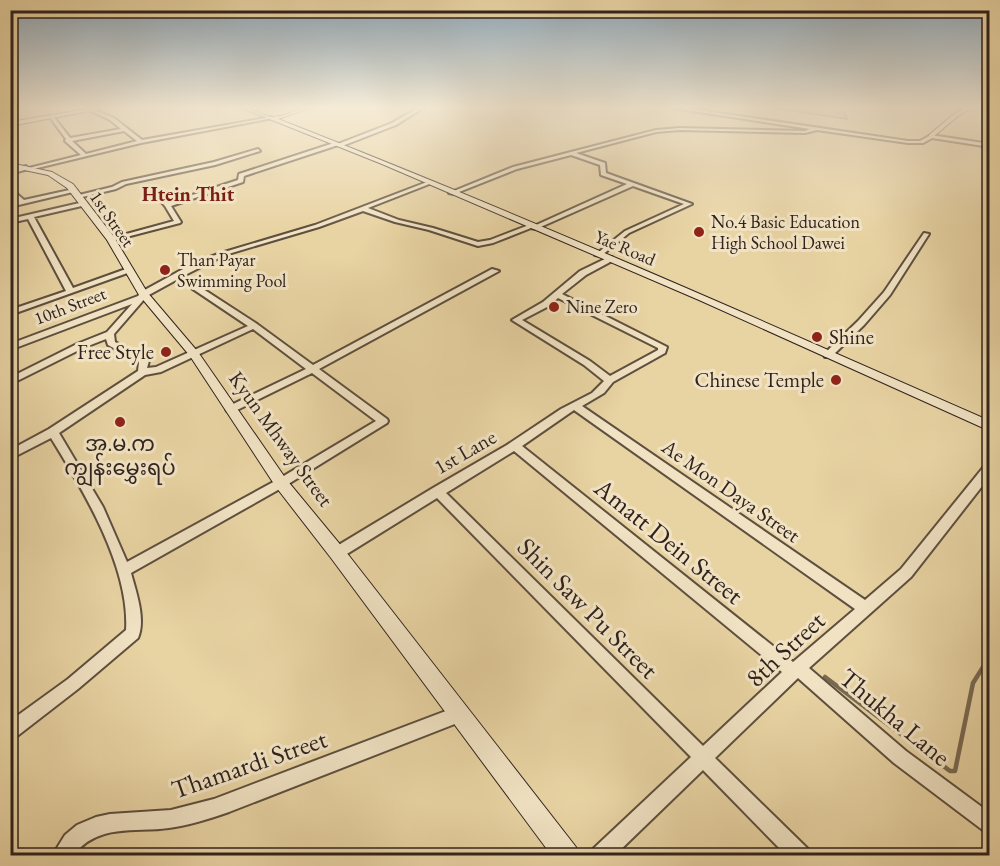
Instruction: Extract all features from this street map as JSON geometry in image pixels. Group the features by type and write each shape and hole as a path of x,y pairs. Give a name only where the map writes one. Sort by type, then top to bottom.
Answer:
{"street":[{"path":"77,148 84,155"},
{"path":"10,173 113,148"},
{"path":"167,205 242,181 240,177 243,174 323,148"},
{"name":"Yae Road","path":"348,148 604,257 990,427"},
{"path":"452,193 515,168 589,148"},
{"path":"10,205 114,188 124,183 215,163 258,150 266,154"},
{"path":"570,153 603,164 603,174 689,204 627,232 604,257 558,295 516,320 587,363 609,380"},
{"path":"273,157 281,161"},
{"name":"1st Street","path":"10,165 58,177 76,194 111,239 143,295"},
{"path":"14,379 110,334 143,295 223,254 317,226 429,183"},
{"path":"364,209 478,244 532,227 633,184"},
{"path":"111,239 178,222 167,205 152,189"},
{"path":"10,190 22,202"},
{"path":"10,221 84,204"},
{"path":"30,216 71,292"},
{"path":"828,355 861,323 886,293 927,234"},
{"path":"231,409 312,369 495,271"},
{"path":"10,313 129,272"},
{"path":"125,570 281,483 383,421 254,326 179,276"},
{"name":"10th Street","path":"10,347 143,295"},
{"name":"Kyun Mhway Street","path":"143,295 194,354 281,483 567,855"},
{"name":"1st Lane","path":"337,554 437,490 514,446 598,393 606,387 609,380 662,351 663,347 558,295"},
{"path":"10,455 53,432 142,372 158,370 254,326"},
{"path":"110,334 111,343 144,361 142,372"},
{"name":"Ae Mon Daya Street","path":"575,406 865,608"},
{"path":"10,731 74,684 133,633 135,622 125,570 99,507 53,432"},
{"name":"Amatt Dein Street","path":"514,446 796,670"},
{"name":"8th Street","path":"600,855 796,670 906,573 990,466"},
{"name":"Shin Saw Pu Street","path":"437,490 801,855"},
{"name":"Thukha Lane","path":"796,670 900,757 990,825"},
{"name":"Thamardi Street","path":"61,855 68,844 90,827 114,822 171,819 218,807 459,714"}],"waterway":[{"path":"825,677 950,771 955,771 973,683 990,656"}],"place":[{"name":"No.4 Basic Education High School Dawei","path":"699,232"},
{"name":"Than Payar Swimming Pool","path":"165,270"},
{"name":"Nine Zero","path":"554,307"},
{"name":"Shine","path":"817,337"},
{"name":"Free Style","path":"166,352"},
{"name":"Chinese Temple","path":"836,380"},
{"name":"အ.မ.က ကျွန်းမွှေးရပ်","path":"120,422"}],"district":[{"name":"Htein Thit","path":"188,194"}]}
